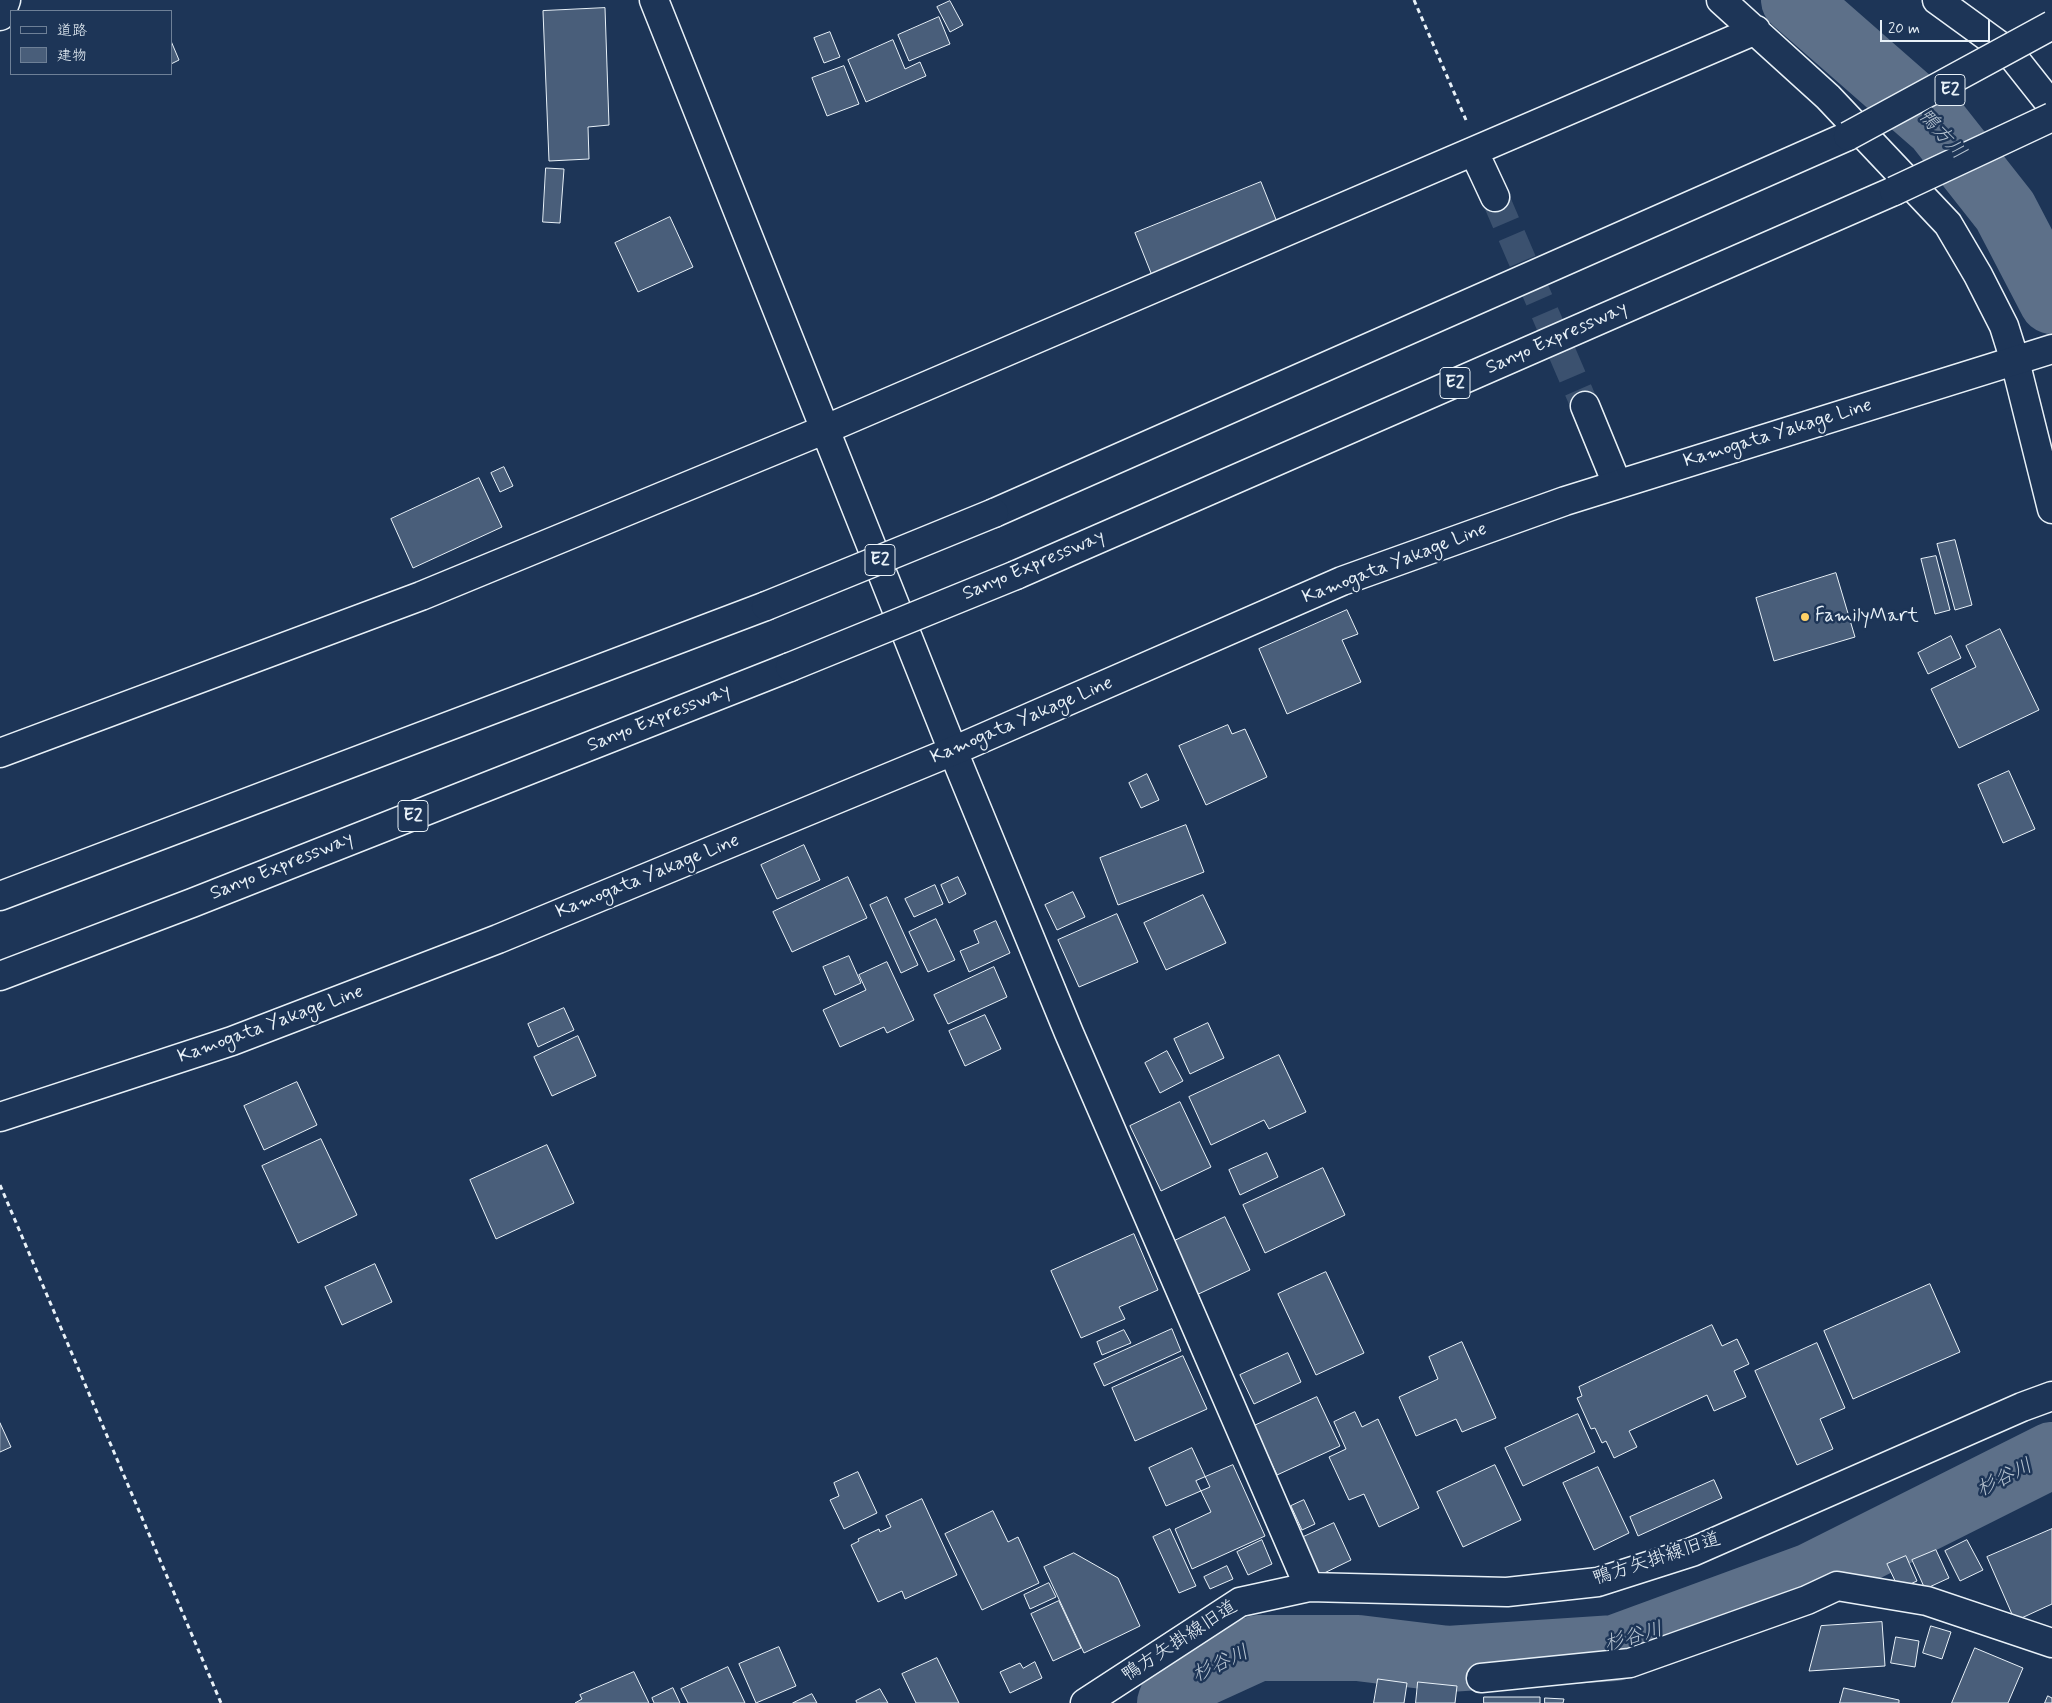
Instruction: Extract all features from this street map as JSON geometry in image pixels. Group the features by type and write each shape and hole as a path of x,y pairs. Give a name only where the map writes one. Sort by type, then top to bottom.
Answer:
{"main road":[{"path":"0,16 6,0"},
{"path":"654,0 953,751 1069,1033 1310,1587"},
{"path":"1720,0 1756,30 1828,97 1948,224 1978,275 2004,326 2033,356 2052,508"},
{"path":"1937,0 2010,53 2052,106"},
{"path":"1848,136 2052,24"},
{"path":"0,752 421,596 826,429 1756,30"},
{"name":"E2","path":"5,894 766,606 994,513 2052,44"},
{"name":"Sanyo Expressway","path":"0,976 192,903 790,667 1016,575 1894,191 2052,117"},
{"path":"1474,152 1495,197"},
{"name":"Kamogata Yakage Line","path":"0,1117 232,1041 498,939 953,751 1342,581 1565,500 2033,356"},
{"path":"1585,406 1617,484"},
{"name":"鴨方矢掛線旧道","path":"1084,1703 1240,1602 1310,1587 1507,1592 1598,1582 1692,1552 2052,1396"},
{"path":"1481,1678 1630,1664 1807,1600 1837,1586 1927,1601 2052,1643"}],"path":[{"path":"1414,0 1467,122 1474,152"},
{"path":"0,1186 221,1703"}],"building":[{"path":"950,1 963,25 950,32 937,7"},
{"path":"605,8 609,125 588,127 589,159 549,161 543,11"},
{"path":"939,17 950,44 909,61 898,35"},
{"path":"830,32 840,57 824,63 814,38"},
{"path":"893,40 905,69 920,62 926,76 866,102 848,60"},
{"path":"172,43 179,60 172,64"},
{"path":"844,66 859,104 827,116 812,78"},
{"path":"546,168 564,169 560,223 543,222"},
{"path":"1261,182 1281,232 1155,283 1135,233"},
{"path":"670,217 693,267 638,292 615,243"},
{"path":"504,467 513,486 500,492 491,473"},
{"path":"479,478 502,527 413,568 391,519"},
{"path":"1955,540 1972,605 1955,610 1937,544"},
{"path":"1936,556 1950,610 1935,614 1921,559"},
{"name":"FamilyMart","path":"1836,573 1855,637 1774,661 1756,598"},
{"path":"1347,610 1358,634 1342,640 1361,682 1287,714 1259,649"},
{"path":"2000,629 2039,710 1959,748 1931,689 1976,667 1966,646"},
{"path":"1951,636 1961,658 1928,674 1918,653"},
{"path":"1228,725 1232,734 1245,729 1267,777 1206,805 1179,746"},
{"path":"2009,771 2035,829 2003,843 1978,785"},
{"path":"1147,774 1159,800 1141,808 1129,783"},
{"path":"1186,825 1204,872 1118,905 1100,858"},
{"path":"804,845 820,880 777,899 761,865"},
{"path":"848,877 867,918 792,952 773,912"},
{"path":"958,877 966,894 949,903 941,885"},
{"path":"935,885 943,904 914,917 905,899"},
{"path":"1073,892 1085,917 1057,930 1045,905"},
{"path":"1203,895 1226,943 1166,970 1144,923"},
{"path":"887,897 918,965 901,973 870,905"},
{"path":"1117,914 1138,962 1079,987 1058,940"},
{"path":"936,919 955,960 928,972 909,932"},
{"path":"996,921 1010,953 969,972 960,951 979,943 974,931"},
{"path":"849,956 861,983 835,995 823,967"},
{"path":"887,962 914,1020 887,1033 884,1027 840,1047 823,1010 866,990 859,975"},
{"path":"994,967 1007,997 948,1024 934,995"},
{"path":"564,1008 574,1030 538,1047 528,1024"},
{"path":"985,1015 1001,1049 965,1066 949,1031"},
{"path":"1208,1023 1224,1058 1190,1074 1174,1039"},
{"path":"578,1036 596,1076 552,1096 534,1057"},
{"path":"1167,1051 1183,1081 1160,1093 1145,1063"},
{"path":"1279,1055 1306,1112 1269,1129 1264,1120 1211,1145 1189,1097"},
{"path":"297,1082 317,1125 264,1150 244,1106"},
{"path":"1180,1102 1211,1167 1161,1191 1130,1126"},
{"path":"321,1139 357,1215 298,1243 262,1166"},
{"path":"547,1145 574,1203 496,1239 470,1180"},
{"path":"1267,1153 1278,1177 1240,1195 1229,1170"},
{"path":"1323,1168 1345,1215 1265,1253 1243,1205"},
{"path":"1225,1217 1250,1270 1192,1297 1168,1244"},
{"path":"1134,1234 1158,1290 1119,1307 1125,1319 1081,1338 1051,1271"},
{"path":"375,1264 392,1302 342,1325 325,1287"},
{"path":"1326,1272 1364,1353 1316,1375 1278,1294"},
{"path":"1930,1284 1960,1352 1853,1399 1824,1331"},
{"path":"1712,1325 1722,1346 1737,1339 1749,1364 1734,1371 1746,1397 1714,1411 1707,1395 1629,1431 1637,1447 1614,1458 1606,1441 1602,1443 1595,1428 1591,1429 1577,1398 1582,1396 1579,1387"},
{"path":"1172,1329 1181,1351 1104,1386 1094,1364"},
{"path":"1124,1330 1131,1343 1102,1355 1097,1342"},
{"path":"1462,1342 1496,1418 1462,1432 1456,1419 1416,1436 1399,1397 1438,1379 1429,1357"},
{"path":"1817,1343 1845,1408 1820,1419 1833,1449 1797,1465 1755,1371"},
{"path":"1288,1353 1301,1382 1254,1404 1240,1375"},
{"path":"1183,1356 1207,1409 1135,1441 1112,1388"},
{"path":"1317,1397 1340,1446 1277,1475 1254,1426"},
{"path":"1355,1412 1362,1427 1378,1419 1419,1508 1379,1527 1364,1494 1349,1500 1329,1457 1346,1449 1334,1422"},
{"path":"1578,1414 1595,1452 1523,1486 1505,1448"},
{"path":"0,1423 11,1447 0,1452"},
{"path":"1192,1448 1210,1487 1166,1506 1149,1468"},
{"path":"1233,1465 1265,1536 1192,1569 1175,1529 1211,1512 1196,1481"},
{"path":"1495,1465 1521,1520 1463,1547 1437,1492"},
{"path":"1598,1467 1629,1533 1594,1550 1563,1483"},
{"path":"858,1472 877,1513 844,1529 830,1500 839,1496 834,1483"},
{"path":"1714,1480 1722,1498 1638,1536 1630,1517"},
{"path":"922,1499 957,1575 905,1599 902,1591 878,1602 851,1545 859,1541 858,1539 879,1529 880,1532 891,1527 886,1516"},
{"path":"1304,1500 1315,1524 1302,1530 1291,1506"},
{"path":"993,1511 1008,1542 1018,1537 1039,1583 982,1610 945,1534"},
{"path":"1334,1523 1351,1560 1316,1577 1299,1539"},
{"path":"1170,1529 1196,1586 1179,1593 1153,1537"},
{"path":"2052,1529 2052,1604 2015,1621 1987,1557"},
{"path":"1262,1540 1272,1564 1248,1575 1237,1552"},
{"path":"1967,1540 1983,1570 1960,1581 1945,1551"},
{"path":"1936,1550 1949,1578 1925,1589 1912,1560"},
{"path":"1074,1553 1118,1578 1140,1626 1084,1653 1044,1567"},
{"path":"1906,1556 1917,1581 1899,1589 1887,1564"},
{"path":"1227,1566 1233,1579 1210,1589 1204,1577"},
{"path":"1049,1583 1056,1597 1030,1609 1024,1595"},
{"path":"1059,1601 1081,1648 1053,1661 1031,1614"},
{"path":"1882,1622 1885,1666 1809,1671 1821,1626"},
{"path":"1931,1626 1951,1632 1942,1659 1923,1653"},
{"path":"1896,1637 1919,1641 1915,1667 1891,1663"},
{"path":"779,1647 796,1686 756,1703 739,1664"},
{"path":"1975,1648 2023,1668 2008,1703 1952,1703"},
{"path":"937,1658 959,1703 916,1703 902,1674"},
{"path":"1035,1662 1042,1678 1010,1693 1000,1672 1020,1663 1023,1668"},
{"path":"728,1667 745,1703 688,1703 681,1689"},
{"path":"634,1672 649,1703 575,1703 582,1699 580,1695"},
{"path":"1378,1679 1407,1683 1404,1703 1374,1703"},
{"path":"1418,1682 1457,1686 1455,1703 1416,1703"},
{"path":"673,1688 680,1703 654,1703 652,1698"},
{"path":"1844,1688 1899,1700 1899,1703 1840,1703"},
{"path":"880,1689 888,1703 857,1703 856,1701"},
{"path":"812,1694 817,1703 793,1703"},
{"path":"2048,1696 2052,1698 2052,1703 2045,1703"},
{"path":"1484,1697 1540,1697 1540,1703 1484,1703"},
{"path":"1545,1698 1564,1699 1563,1703 1545,1703"}],"waterway":[{"name":"鴨方川","path":"1794,0 1938,126 2005,211 2052,301"},
{"name":"杉谷川","path":"1170,1703 1177,1685 1258,1648 1358,1648 1448,1659 1615,1648 1811,1576 2052,1455"}],"tunnel":[{"path":"1495,197 1585,406"}],"place":[{"name":"FamilyMart","path":"1805,617"}]}
